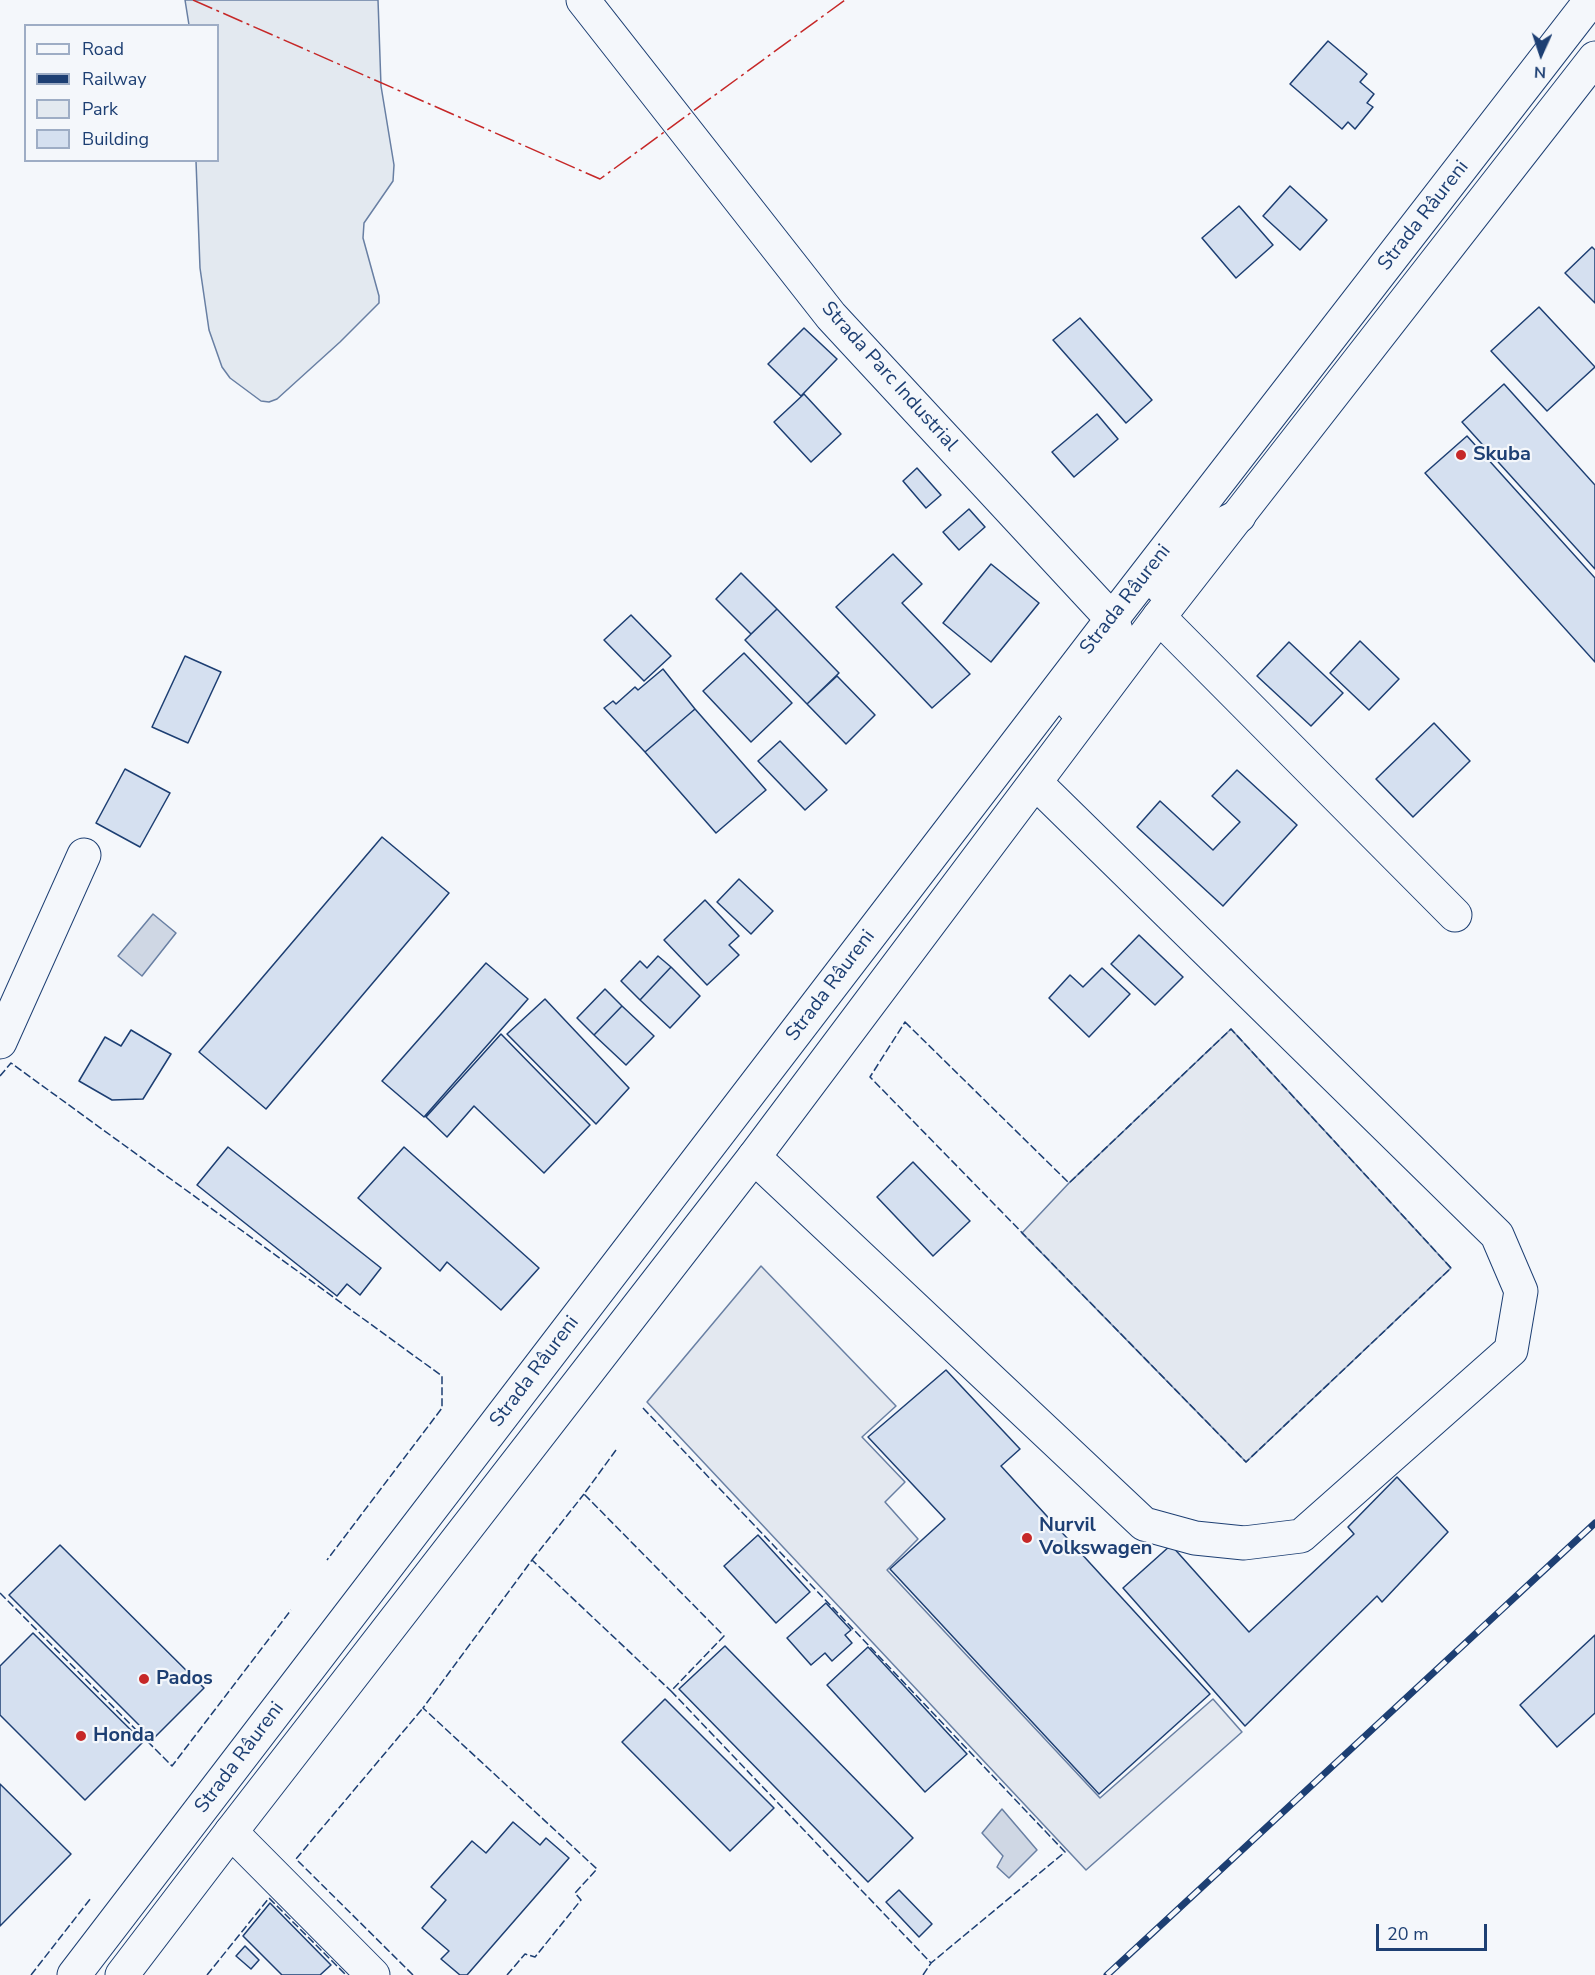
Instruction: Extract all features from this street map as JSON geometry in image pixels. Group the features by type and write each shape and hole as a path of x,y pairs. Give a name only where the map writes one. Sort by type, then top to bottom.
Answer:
{"main road":[{"name":"Strada Parc Industrial","path":"584,0 831,316 1112,619"},
{"name":"Strada Râureni","path":"74,1975 1112,619 1591,0"},
{"name":"Strada Râureni","path":"122,1975 754,1157 1160,617 1595,58"},
{"path":"1056,755 1055,730 1109,656 1117,641 1112,619 1134,618 1143,613 1201,535 1239,516"},
{"path":"1160,617 1455,915"},
{"path":"754,1157 1144,1524 1195,1538 1244,1543 1300,1536 1511,1350 1521,1291 1497,1235 1036,783"},
{"path":"0,1042 84,855"},
{"path":"231,1832 373,1975"}],"green space":[{"path":"185,0 378,0 381,86 394,165 393,181 364,223 363,238 379,303 277,399 269,402 261,401 230,378 222,367 209,330 200,268 196,162 219,162 219,24 189,24"}],"shaded area":[{"path":"153,914 176,933 142,976 118,956"},
{"path":"1231,1029 1451,1268 1246,1462 1022,1233 1069,1183"},
{"path":"761,1266 896,1406 862,1437 905,1482 885,1502 918,1539 887,1570 1100,1798 1213,1699 1242,1732 1086,1870 647,1402"},
{"path":"1002,1809 1037,1850 1009,1878 997,1867 1003,1856 982,1833"}],"building":[{"path":"1328,41 1367,74 1360,82 1374,94 1367,103 1373,107 1355,129 1348,122 1342,129 1290,84"},
{"path":"1290,186 1327,220 1300,250 1263,216"},
{"path":"1239,206 1273,245 1236,278 1202,238"},
{"path":"1592,247 1595,250 1595,303 1565,273"},
{"path":"1539,307 1595,367 1547,411 1491,351"},
{"path":"1080,318 1152,400 1126,423 1053,340"},
{"path":"804,328 837,359 801,396 768,364"},
{"path":"1504,384 1595,485 1595,569 1462,422"},
{"path":"804,394 841,434 811,462 774,422"},
{"path":"1097,414 1118,439 1074,477 1052,452"},
{"path":"1467,436 1595,578 1595,662 1425,473"},
{"path":"917,468 941,495 926,508 903,481"},
{"path":"969,509 985,527 959,550 943,532"},
{"path":"893,554 922,584 902,603 970,674 932,708 836,607"},
{"path":"991,564 1039,603 991,662 943,623"},
{"path":"741,573 777,609 751,634 716,599"},
{"path":"777,609 839,673 807,704 745,640"},
{"path":"631,615 671,656 644,681 604,640"},
{"path":"1360,641 1399,679 1369,710 1330,673"},
{"path":"1289,642 1343,693 1311,726 1257,676"},
{"path":"744,653 792,703 751,742 703,691"},
{"path":"185,656 221,672 188,743 152,727"},
{"path":"663,669 695,709 645,752 604,708 613,701 616,704 635,687 638,690"},
{"path":"837,676 875,715 846,744 807,704"},
{"path":"695,709 766,790 716,833 645,752"},
{"path":"1434,723 1470,761 1413,817 1376,779"},
{"path":"780,741 827,790 805,810 758,761"},
{"path":"125,769 170,793 140,847 96,823"},
{"path":"1237,770 1297,825 1223,906 1137,827 1160,801 1213,850 1240,822 1212,796"},
{"path":"382,837 449,893 266,1109 199,1052"},
{"path":"739,879 773,911 751,934 717,902"},
{"path":"705,900 739,936 729,945 739,955 707,985 664,940"},
{"path":"1139,935 1183,977 1155,1005 1111,964"},
{"path":"658,956 671,967 640,1000 621,981 640,961 647,968"},
{"path":"486,963 528,999 424,1117 382,1081"},
{"path":"671,967 700,996 670,1028 640,1000"},
{"path":"1102,968 1130,994 1089,1037 1049,998 1070,975 1083,987"},
{"path":"605,989 622,1006 594,1035 577,1018"},
{"path":"545,999 629,1088 596,1124 507,1034"},
{"path":"622,1006 654,1036 626,1065 594,1035"},
{"path":"131,1030 171,1054 143,1099 112,1100 79,1081 105,1037 121,1046"},
{"path":"501,1034 590,1125 544,1173 474,1106 447,1137 426,1117"},
{"path":"228,1147 381,1268 360,1295 347,1284 337,1296 197,1185"},
{"path":"404,1147 539,1268 501,1310 447,1262 440,1271 358,1198"},
{"path":"913,1162 970,1221 933,1256 877,1197"},
{"path":"946,1370 1020,1449 1001,1466 1210,1694 1099,1794 890,1569 945,1519 868,1437"},
{"path":"1397,1477 1448,1532 1382,1602 1377,1596 1245,1726 1123,1588 1171,1545 1249,1632 1354,1534 1348,1527"},
{"path":"758,1535 810,1592 776,1623 724,1566"},
{"path":"60,1545 204,1688 153,1739 9,1595"},
{"path":"826,1603 851,1630 845,1635 852,1643 832,1661 825,1653 811,1665 787,1638"},
{"path":"33,1633 143,1742 85,1800 0,1715 0,1666"},
{"path":"1595,1635 1595,1713 1557,1747 1520,1705"},
{"path":"725,1646 913,1838 868,1882 679,1689"},
{"path":"868,1647 967,1754 925,1792 827,1685"},
{"path":"665,1699 774,1808 730,1851 622,1742"},
{"path":"0,1784 71,1854 0,1926"},
{"path":"513,1822 540,1845 546,1838 569,1858 467,1975 460,1975 441,1959 449,1951 422,1928 446,1900 431,1887 472,1841 486,1853"},
{"path":"899,1890 932,1924 919,1937 886,1902"},
{"path":"270,1903 331,1965 320,1975 282,1975 243,1936"},
{"path":"245,1946 259,1960 251,1969 236,1956"}],"railway":[{"path":"1107,1975 1595,1523"}],"fence":[{"path":"905,1022 1069,1183 1231,1029 1451,1268 1246,1462 870,1077 905,1022"},
{"path":"0,1076 11,1063 442,1376 442,1408 327,1560"},
{"path":"616,1450 584,1494 724,1636 671,1691 931,1963 1065,1852 641,1406"},
{"path":"532,1560 584,1494"},
{"path":"507,1975 525,1954 535,1957 581,1900 575,1893 597,1869 423,1708 532,1560 671,1691"},
{"path":"0,1593 172,1766 291,1610"},
{"path":"413,1975 296,1859 423,1708"},
{"path":"31,1975 91,1898"},
{"path":"207,1975 269,1898 346,1975"},
{"path":"923,1975 931,1963"}],"power":[{"path":"193,0 600,179 845,0"}],"place":[{"name":"Skuba","path":"1461,455"},
{"name":"Nurvil Volkswagen","path":"1027,1538"},
{"name":"Pados","path":"144,1679"},
{"name":"Honda","path":"81,1736"}]}
